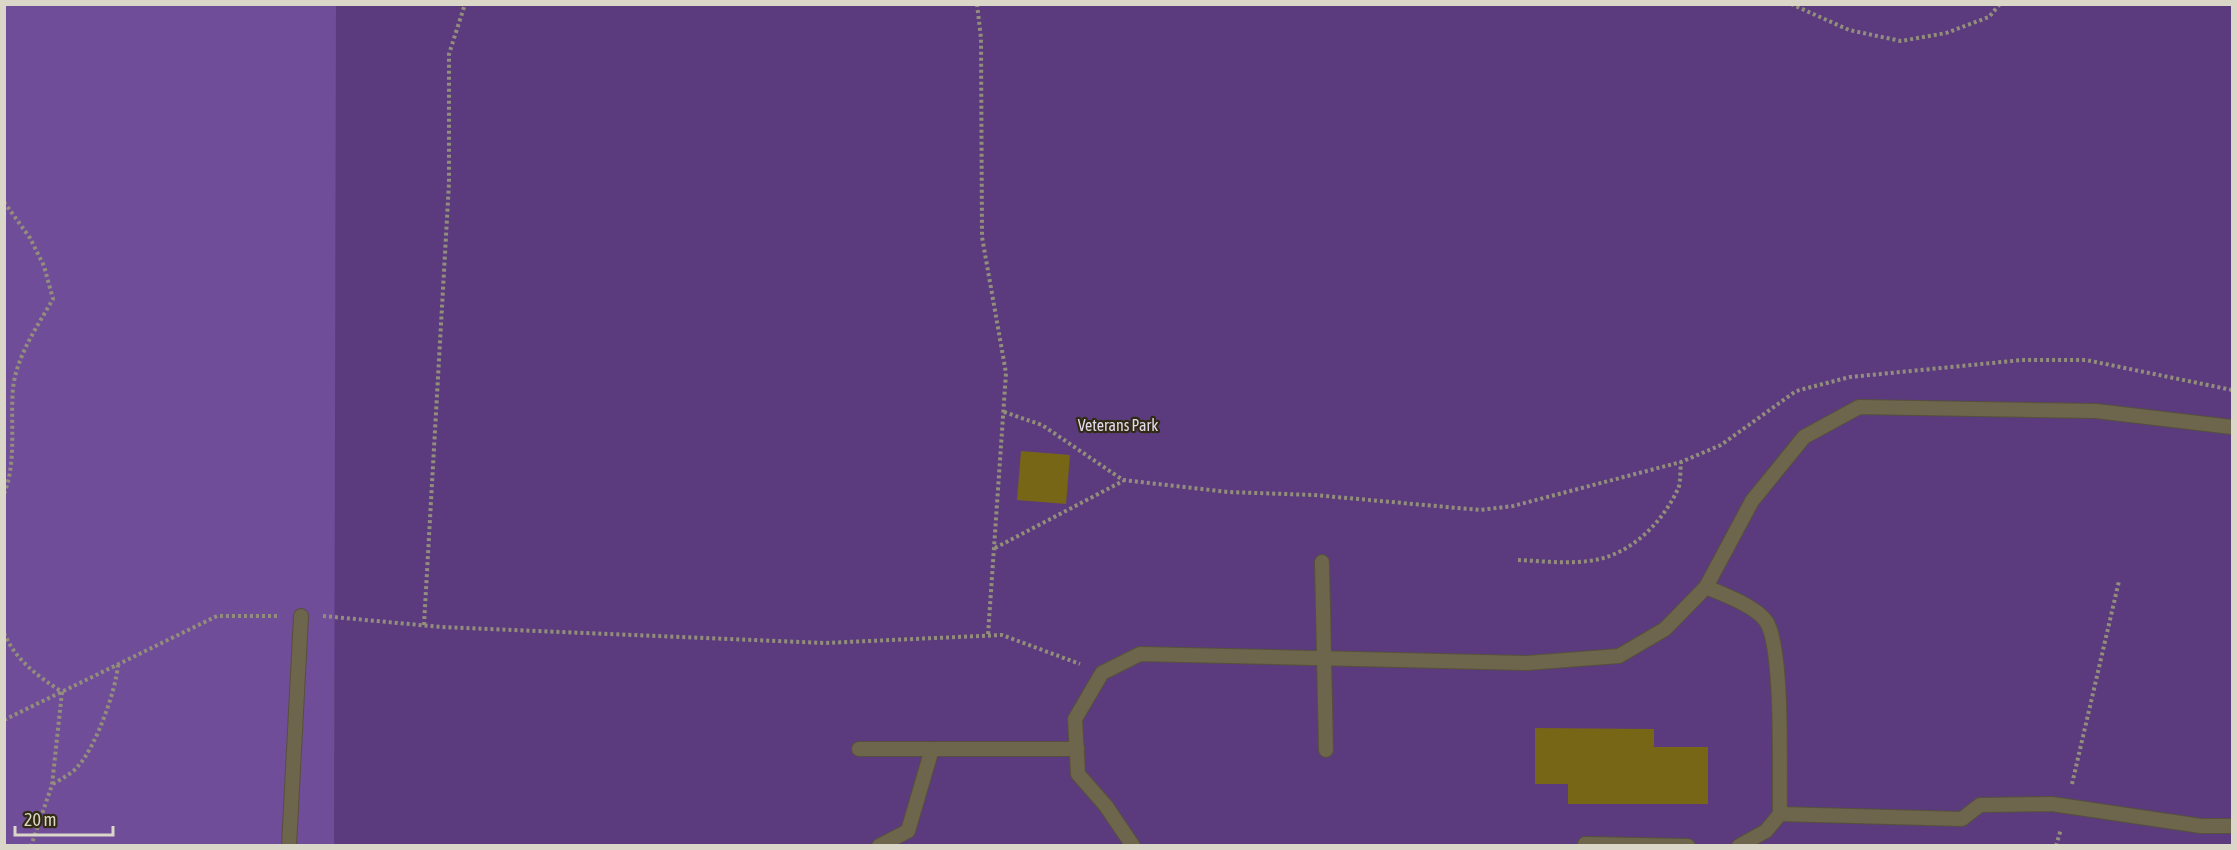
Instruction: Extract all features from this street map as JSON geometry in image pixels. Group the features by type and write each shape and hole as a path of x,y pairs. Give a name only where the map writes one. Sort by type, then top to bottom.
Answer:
{"lane":[{"path":"1133,846 1106,806 1078,774 1075,719 1102,673 1140,654 1527,663 1619,656 1665,629 1706,587 1752,501 1804,438 1859,407 2096,411 2232,427"},
{"path":"1322,562 1326,658 1326,750"},
{"path":"1706,587 1738,600 1766,621 1776,654 1780,814 1766,831 1739,846"},
{"path":"289,846 301,616"},
{"path":"859,749 1077,749"},
{"path":"879,846 908,831 932,749"},
{"path":"1780,814 1962,819 1980,805 2052,804 2201,826 2232,826"},
{"path":"1585,844 1688,846"}],"path":[{"path":"423,625 449,183 449,54 465,4"},
{"path":"977,4 981,38 982,237 1006,373 988,635"},
{"path":"1791,4 1849,30 1901,41 1946,33 1989,17 2000,4"},
{"path":"4,202 30,237 44,266 53,299 22,355 13,386 10,479 4,494"},
{"path":"1004,412 1042,425 1123,480 1228,492 1314,495 1480,510 1513,506 1681,462 1721,445 1796,391 1850,377 2022,360 2086,360 2232,390"},
{"path":"1518,560 1588,561 1619,554 1645,535 1659,518 1679,488 1681,462"},
{"path":"995,548 1123,480"},
{"path":"2056,846 2119,581"},
{"path":"4,720 217,616 301,616 423,625 825,643 1002,635 1102,673"},
{"path":"4,633 10,646 28,669 62,692"},
{"path":"52,785 79,765 116,686 118,665"},
{"path":"31,846 52,785 62,692"}],"green space":[{"name":"Veterans Park","path":"5,5 2232,5 2232,845 5,846"}],"shaded area":[{"path":"5,5 336,5 334,845 5,846"}],"building":[{"path":"1021,451 1070,455 1066,504 1017,500"},
{"path":"1535,728 1654,729 1654,747 1708,747 1708,804 1568,804 1568,784 1535,784"}]}
